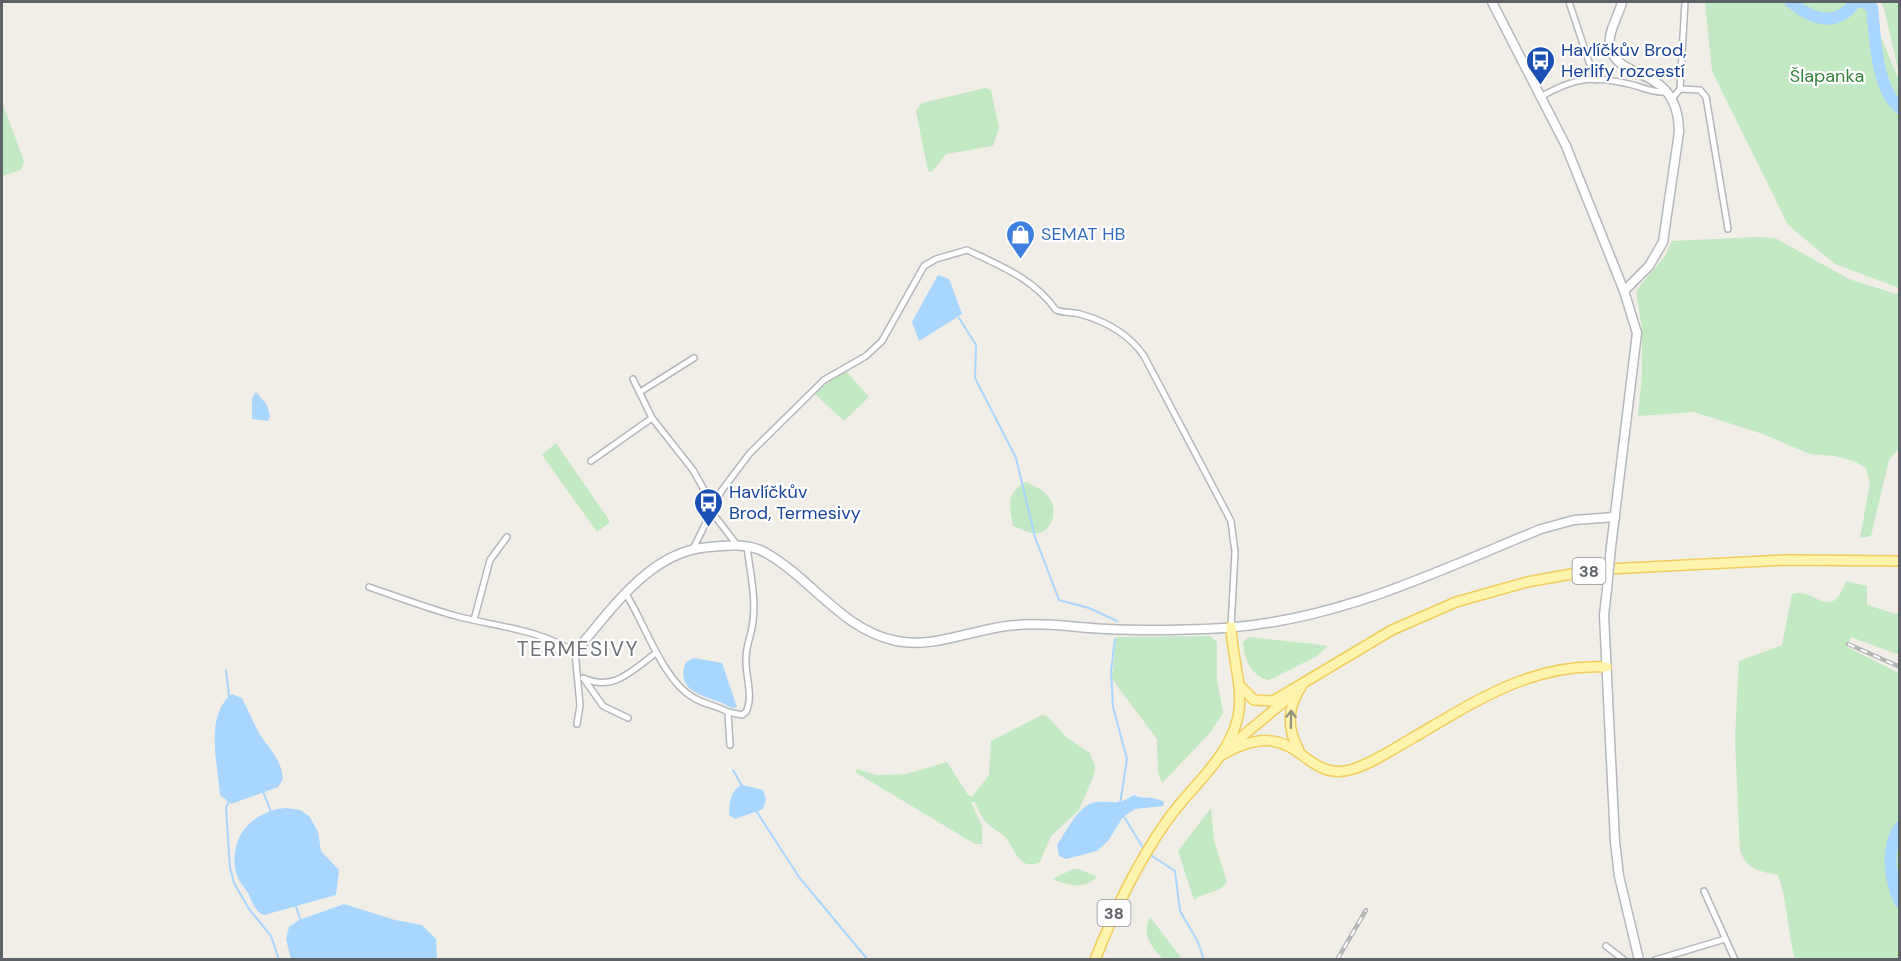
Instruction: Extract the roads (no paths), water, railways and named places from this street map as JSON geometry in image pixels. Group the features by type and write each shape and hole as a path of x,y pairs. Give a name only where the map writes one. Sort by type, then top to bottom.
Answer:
{"main road":[{"name":"38","path":"1095,960 1117,906 1151,844 1177,807 1220,756 1303,684 1392,630 1456,602 1527,582 1594,570 1787,560 1899,561"},
{"path":"1220,756 1237,718 1240,686 1232,651 1231,627"},
{"path":"1220,756 1242,744 1263,739 1284,743 1324,769 1341,772 1352,770 1515,681 1561,669 1606,667"},
{"path":"1240,686 1254,700 1269,702 1303,684"},
{"path":"1302,755 1293,738 1290,719 1293,700 1303,684"}],"street":[{"path":"1492,2 1566,146 1624,291 1637,333 1604,615 1614,842 1619,876 1639,960"},
{"path":"1569,2 1595,80"},
{"path":"1622,2 1610,38 1614,55 1624,66 1651,78 1670,95 1679,117 1679,132 1663,242 1649,266 1624,291"},
{"path":"1680,89 1685,2"},
{"path":"1542,96 1575,80 1595,80 1670,95 1680,89 1700,90 1706,97 1728,229"},
{"path":"693,549 712,509 750,453 807,395 844,366 866,356 882,341 924,266 936,259 967,250 1028,280 1043,292 1056,310 1090,318 1114,328 1127,337 1144,356 1231,521 1235,552 1231,627"},
{"path":"640,392 694,358"},
{"path":"633,379 652,418 693,470 712,509 732,535 737,546"},
{"path":"591,461 652,418"},
{"path":"575,652 626,594 655,566 693,549 737,546 765,552 850,620 894,641 917,642 1017,624 1110,630 1231,627 1309,617 1346,607 1541,529 1574,520 1615,517"},
{"path":"474,620 490,560 507,537"},
{"path":"626,594 650,636 656,653 670,675 686,692 694,698 728,712 742,714 746,712 750,692 745,675 746,654 753,621 752,584 747,547"},
{"path":"369,587 474,620 535,633 555,640 575,652 580,705 578,724"},
{"path":"583,678 595,683 608,684 656,653"},
{"path":"578,670 603,706 628,718"},
{"path":"728,712 730,745"},
{"path":"1704,891 1735,960"},
{"path":"1655,960 1725,939"},
{"path":"1606,946 1624,960"}],"water":[{"path":"938,275 949,279 962,314 919,341 912,322"},
{"path":"256,392 267,405 270,416 268,421 252,419 252,398"},
{"path":"694,658 722,663 737,707 732,708 690,688 685,682 683,673 686,662"},
{"path":"232,694 242,698 259,733 277,760 283,779 278,787 231,804 220,795 215,727 223,703"},
{"path":"742,785 763,790 766,799 763,809 735,819 729,815 730,802 732,794"},
{"path":"1134,795 1160,800 1164,802 1163,806 1135,809 1123,817 1108,841 1097,851 1066,859 1059,856 1057,845 1084,808 1096,802 1119,802"},
{"path":"286,808 300,810 309,816 318,832 321,851 339,870 336,895 264,915 256,909 237,876 234,860 236,848 239,837 253,820 274,810"},
{"path":"344,904 395,920 422,925 436,939 437,959 291,959 286,939 289,927 299,920"}],"waterway":[{"name":"Šlapanka","path":"1791,2 1807,13 1824,18 1840,16 1855,2 1864,2 1872,7 1881,75 1892,100 1900,108"},
{"path":"959,318 976,345 975,378 1016,458 1035,537 1059,600 1089,608 1117,621"},
{"path":"1115,639 1111,671 1113,707 1127,759 1120,804"},
{"path":"226,670 229,696"},
{"path":"733,770 742,786"},
{"path":"262,789 271,812"},
{"path":"229,801 226,808 230,868 234,883 249,909 271,936 279,960"},
{"path":"755,809 799,877 868,960"},
{"path":"1123,815 1145,851"},
{"name":"Šlapanka","path":"1900,827 1895,835 1891,854 1892,874 1900,902"},
{"path":"1149,854 1175,871 1180,911 1198,942 1204,960"},
{"path":"295,904 301,921"}],"railway":[{"path":"1848,644 1900,667"},
{"path":"1337,960 1366,910"}],"place":[{"name":"Havlíčkův Brod, Herlify rozcestí","path":"1540,86"},
{"name":"SEMAT HB","path":"1020,260"},
{"name":"Havlíčkův Brod, Termesivy","path":"708,528"}],"district":[{"name":"TERMESIVY","path":"578,649"}]}
